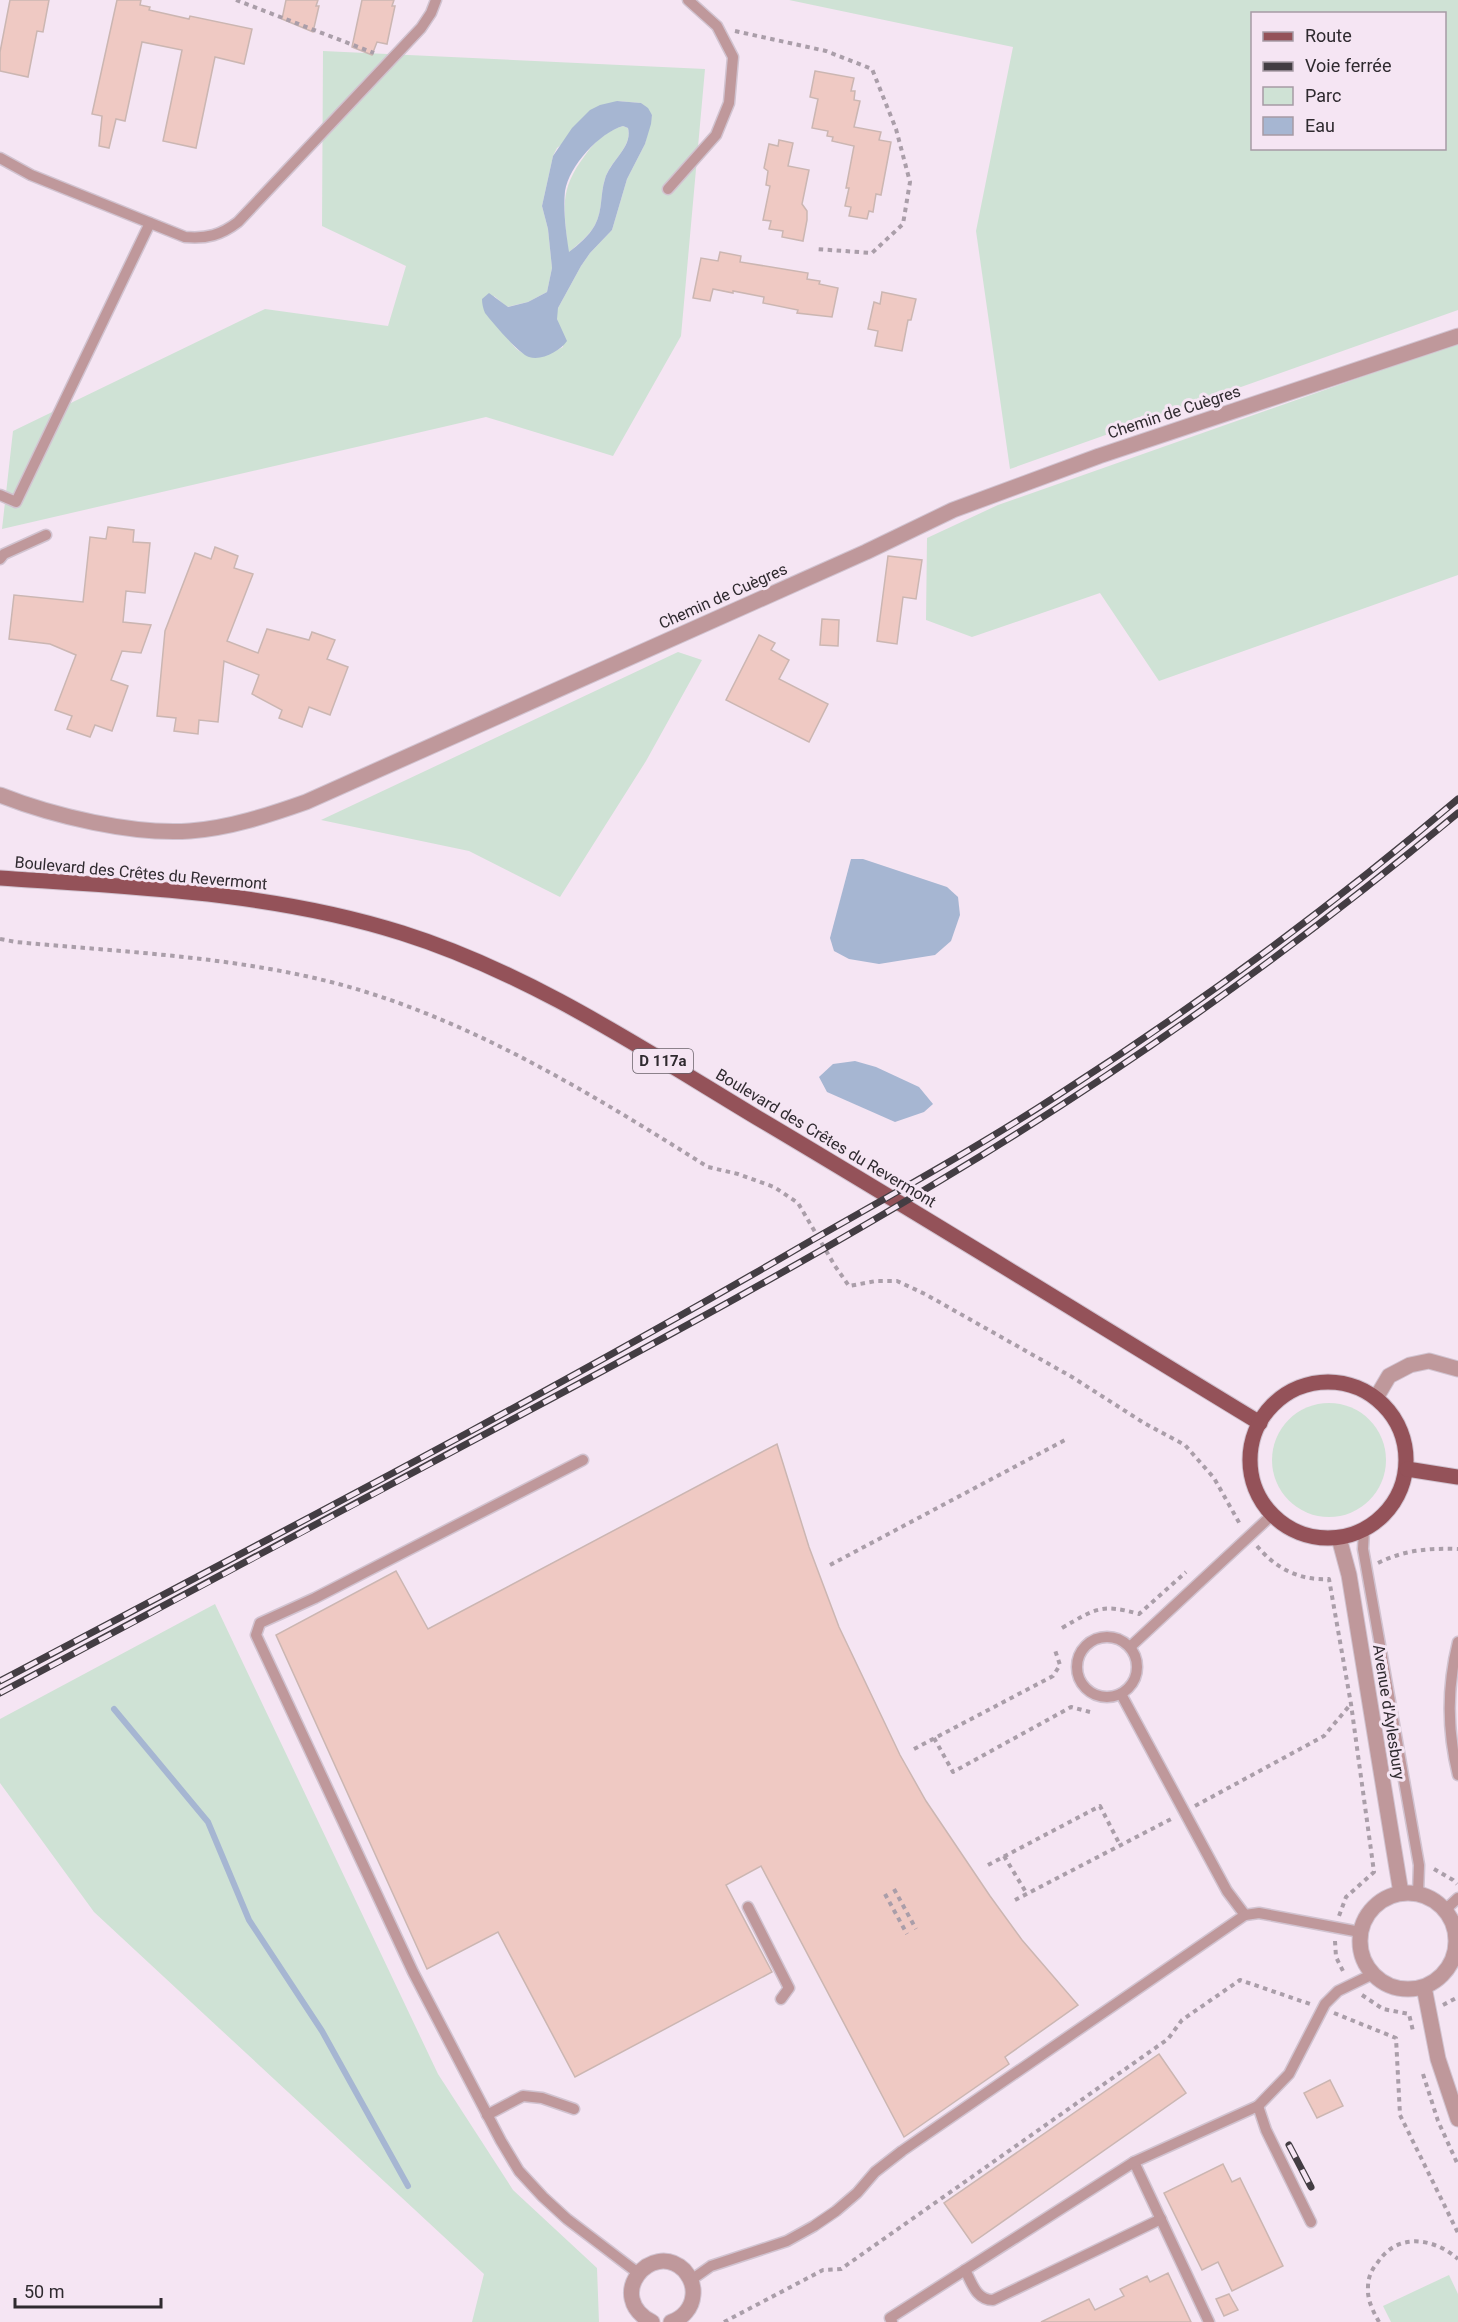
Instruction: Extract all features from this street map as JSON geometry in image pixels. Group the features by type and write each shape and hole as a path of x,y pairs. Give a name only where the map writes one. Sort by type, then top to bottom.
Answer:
{"main road":[{"name":"Boulevard des Crêtes du Revermont","path":"0,878 235,897 317,911 402,933 468,957 528,984 630,1041 1260,1423"},
{"path":"1325,1382 1352,1386 1376,1398 1394,1418 1405,1442 1407,1469 1399,1494 1385,1515 1364,1530 1339,1538 1315,1537 1292,1529 1272,1515 1258,1495 1251,1471 1251,1446 1260,1423 1276,1402 1299,1388 1325,1382"},
{"path":"1407,1469 1458,1477"}],"street":[{"name":"Chemin de Cuègres","path":"0,795 92,822 164,831 210,828 277,812 306,802 844,562 953,510 1099,456 1458,336"},
{"path":"1376,1398 1389,1376 1410,1365 1429,1361 1458,1369"},
{"name":"Avenue d'Aylesbury","path":"1339,1538 1349,1575 1401,1893"},
{"path":"1401,1893 1418,1894 1433,1900 1445,1910 1454,1925 1456,1958 1436,1980 1424,1987 1396,1988 1373,1974 1364,1961 1360,1947 1360,1932 1374,1906 1401,1893"},
{"path":"1424,1987 1438,2059 1458,2120"},
{"path":"652,2322 636,2310 632,2300 633,2282 646,2266 656,2262 667,2262 685,2271 691,2280 693,2291 692,2302 687,2312 674,2322"}],"lane":[{"path":"0,158 31,175 185,237 201,239 224,233 238,222 421,28 436,0"},
{"path":"668,189 716,135 729,103 734,57 717,26 688,0"},
{"path":"0,495 16,502 150,223"},
{"path":"0,560 4,554 46,535"},
{"path":"583,1460 315,1598 260,1623 256,1635 412,1972 519,2171 567,2219 638,2273"},
{"path":"1130,1647 1272,1515"},
{"path":"1364,1530 1363,1549 1366,1569 1419,1865 1418,1894"},
{"path":"1114,1637 1124,1641 1130,1647 1138,1668 1136,1678 1130,1688 1121,1694 1102,1696 1091,1692 1081,1682 1077,1673 1077,1662 1092,1639 1114,1637"},
{"path":"1458,1642 1453,1662 1458,1775"},
{"path":"1121,1694 1227,1891 1245,1915"},
{"path":"1445,1910 1458,1898"},
{"path":"748,1907 789,1988 781,1999"},
{"path":"691,2280 711,2266 787,2241 822,2221 857,2193 875,2172 902,2151 1245,1915 1259,1912 1360,1932"},
{"path":"892,2322 890,2318 1134,2162 1258,2106 1289,2074 1323,2009 1338,1991 1373,1974"},
{"path":"487,2115 522,2096 542,2098 574,2109"},
{"path":"1258,2106 1266,2130 1311,2222"},
{"path":"1134,2162 1209,2322"},
{"path":"965,2270 979,2296 985,2300 993,2300 1161,2219"}],"path":[{"path":"236,0 374,53"},
{"path":"717,26 826,51 872,69 896,129 910,182 903,224 872,253 816,249"},
{"path":"0,939 234,962 332,983 387,999 449,1023 528,1062 708,1167 774,1186 798,1203 849,1286 876,1281 897,1281 925,1294 1072,1377 1144,1423 1185,1445 1214,1478 1250,1537 1266,1556 1286,1571 1300,1576 1329,1579 1349,1575"},
{"path":"830,1565 1065,1440"},
{"path":"1232,1532 1240,1524"},
{"path":"1366,1569 1390,1557 1419,1549 1458,1549"},
{"path":"1062,1628 1093,1610 1113,1607 1139,1614 1190,1568"},
{"path":"1329,1579 1374,1872 1346,1897 1341,1908 1336,1928 1336,1957 1351,1984 1370,2002 1383,2009 1409,2014 1414,2036"},
{"path":"914,1749 1053,1676 1060,1665 1055,1650"},
{"path":"1015,1900 1324,1736 1350,1704 1369,1699"},
{"path":"934,1738 953,1773 1071,1707 1090,1712"},
{"path":"988,1865 1100,1806 1120,1845"},
{"path":"1005,1856 1027,1894"},
{"path":"894,1889 916,1929"},
{"path":"885,1894 907,1934"},
{"path":"724,2322 823,2270 841,2269 1168,2039 1182,2020 1240,1980 1396,2038 1400,2115 1458,2233"},
{"path":"1422,2069 1438,2121 1458,2165"},
{"path":"1378,2322 1370,2303 1368,2287 1371,2271 1389,2248 1418,2241 1438,2245 1458,2259"}],"green space":[{"path":"789,0 1458,0 1458,310 1010,469 976,231 1013,47"},
{"path":"323,51 705,69 681,336 613,456 486,417 2,529 13,431 265,309 388,326 406,266 322,226","holes":["617,101 641,103 652,115 645,144 627,179 612,230 581,266 556,314 563,347 546,354 533,356 522,353 507,337 494,296 507,307 528,302 547,292 552,268 548,229 542,206 553,156 557,148"]},
{"path":"623,126 628,128 629,135 624,148 605,179 598,219 590,233 568,253 565,201 571,179 593,145 607,133"},
{"path":"1458,343 1458,575 1159,681 1100,593 972,637 926,620 927,538 998,505"},
{"path":"678,652 702,660 646,761 560,897 469,851 321,820"},
{"path":"1329,1403 1351,1407 1361,1412 1377,1428 1382,1438 1386,1460 1382,1482 1377,1492 1361,1508 1351,1513 1329,1517 1307,1513 1297,1508 1281,1492 1276,1482 1272,1460 1276,1438 1281,1428 1297,1412 1307,1407"},
{"path":"215,1604 438,2074 513,2190 597,2268 599,2322 472,2322 484,2274 94,1912 0,1783 0,1719"},
{"path":"1449,2275 1458,2294 1458,2322 1391,2322 1383,2306"}],"water":[{"path":"617,101 641,103 652,115 651,124 645,144 627,179 612,230 581,266 558,308 557,319 567,341 550,354 539,358 529,357 513,344 488,317 484,311 482,299 489,293 508,307 528,302 547,292 552,268 548,229 542,206 553,156 572,128 590,110","holes":["623,126 628,128 629,135 624,148 605,179 595,225 587,237 569,252 564,198 572,171 595,143 604,136"]},
{"path":"851,859 863,859 947,887 958,897 960,915 951,941 935,955 879,964 849,959 834,951 830,938"},
{"path":"855,1061 876,1067 919,1087 933,1104 924,1112 895,1122 827,1092 819,1077 833,1064"}],"building":[{"path":"10,0 49,0 43,32 37,31 28,77 0,71 0,52"},
{"path":"117,0 141,0 140,5 150,7 149,10 252,29 244,64 215,57 196,148 163,141 182,50 142,42 125,121 116,119 109,148 99,146 102,116 92,114"},
{"path":"286,0 318,0 316,6 319,6 313,32 282,19"},
{"path":"362,0 394,0 392,6 395,6 387,44 377,42 372,55 352,47"},
{"path":"815,71 854,78 851,91 855,91 854,100 860,101 854,127 881,132 879,140 891,142 881,195 876,194 873,212 869,211 867,219 849,216 851,207 845,206 854,146 832,141 833,137 827,136 828,131 812,128 818,99 810,97"},
{"path":"779,140 793,143 788,166 809,170 802,204 807,211 803,241 782,237 783,231 769,229 771,221 763,220 770,186 766,185 768,171 764,168 769,144 778,146"},
{"path":"720,252 741,256 740,262 808,273 807,279 838,288 832,317 797,313 798,310 763,303 764,297 733,291 733,293 713,289 710,301 693,298 701,258 718,261"},
{"path":"882,292 916,299 911,320 908,320 902,351 875,346 878,331 868,329 874,302 880,304"},
{"path":"108,527 134,530 133,542 150,543 145,593 126,591 123,622 151,625 141,653 122,651 111,680 128,686 112,731 95,725 90,737 67,729 72,716 55,710 76,655 50,644 9,639 14,595 83,602 90,537 106,539"},
{"path":"215,547 238,556 234,568 253,574 227,641 258,653 267,629 309,640 312,632 335,640 327,659 348,667 330,715 309,707 302,727 279,718 282,710 252,694 259,675 224,661 218,722 199,720 198,734 174,731 176,718 157,716 165,631 195,553 211,559"},
{"path":"888,556 922,560 916,599 903,597 897,644 877,641"},
{"path":"822,619 839,620 838,646 820,645"},
{"path":"759,635 775,643 771,650 789,660 779,679 828,704 809,742 726,700"},
{"path":"777,1444 809,1547 839,1627 900,1755 926,1801 990,1896 1022,1940 1078,2005 1005,2057 1009,2064 904,2137 761,1866 726,1885 772,1972 575,2077 498,1932 427,1969 276,1635 396,1571 428,1629"},
{"path":"1159,2054 1186,2093 972,2243 944,2203"},
{"path":"1330,2080 1343,2106 1317,2118 1304,2093"},
{"path":"1223,2164 1232,2182 1240,2178 1283,2266 1232,2291 1218,2262 1202,2270 1164,2193"},
{"path":"1168,2273 1191,2322 1041,2322 1089,2299 1095,2310 1124,2296 1120,2289 1147,2276 1150,2282"},
{"path":"1229,2294 1238,2310 1224,2316 1216,2299"}],"waterway":[{"path":"114,1709 208,1822 249,1920 322,2031 408,2186"}],"railway":[{"path":"0,1681 608,1356 996,1134 1110,1061 1213,990 1362,878 1458,799"},
{"path":"0,1693 685,1326 840,1240 1009,1139 1207,1007 1334,912 1458,813"},
{"path":"1289,2145 1311,2187"}]}
